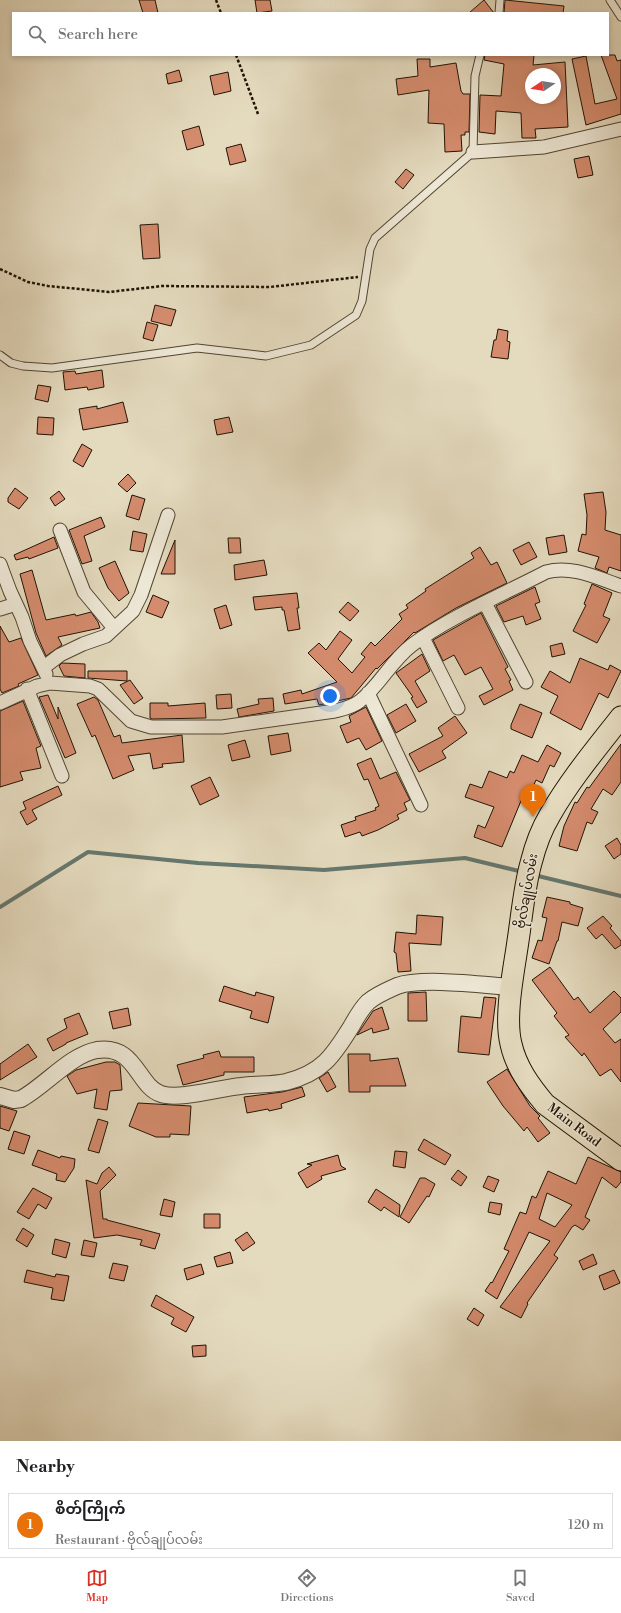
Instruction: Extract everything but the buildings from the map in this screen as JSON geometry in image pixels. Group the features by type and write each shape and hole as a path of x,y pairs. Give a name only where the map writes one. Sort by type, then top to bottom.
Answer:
{"main road":[{"name":"ဗိုလ်‌ချုပ်‌လမ်း","path":"510,1043 508,1029 512,987 530,864 538,839 549,815 576,776 621,717"},
{"name":"Main Road","path":"510,1043 516,1060 535,1092 545,1104 621,1160"}],"street":[{"path":"473,152 544,147 621,129"},
{"path":"43,668 60,655 83,644 106,636 133,611 141,595 168,515"},
{"path":"60,530 84,592 114,628"},
{"path":"0,564 30,641 50,683"},
{"path":"1,701 50,683 90,686 98,689 131,721 151,727 222,727 335,712 349,708 359,702 392,664 411,646 437,628 546,572 555,570 574,571 621,586"},
{"path":"485,603 526,682"},
{"path":"0,609 16,604"},
{"path":"423,638 458,708"},
{"path":"28,690 62,776"},
{"path":"368,693 421,805"},
{"path":"0,1096 14,1100 21,1098 86,1054 106,1050 116,1051 125,1057 136,1066 151,1088 166,1096 177,1096 225,1088 286,1082 313,1071 326,1062 334,1054 361,1010 368,1002 397,986 424,982 512,987"}],"lane":[{"path":"499,12 500,0"},
{"path":"610,0 621,17"},
{"path":"0,355 11,363 52,368 197,348 266,356 311,345 356,315 362,301 370,249 375,238 473,152 475,76 480,56"}],"path":[{"path":"216,0 221,12"},
{"path":"236,56 258,114"},
{"path":"0,269 28,282 48,286 109,292 162,286 270,287 366,276"}],"waterway":[{"path":"0,907 88,852 198,863 324,870 465,858 523,872"},
{"path":"534,875 621,896"}],"place":[{"name":"စိတ်ကြိုက်","path":"533,817"}]}
